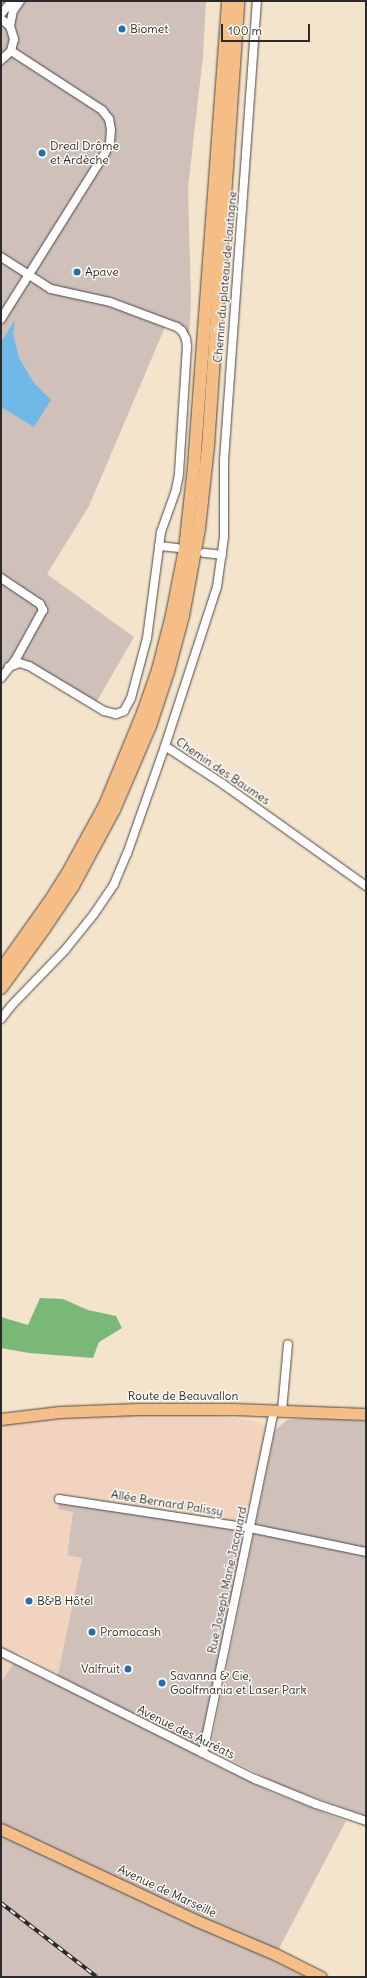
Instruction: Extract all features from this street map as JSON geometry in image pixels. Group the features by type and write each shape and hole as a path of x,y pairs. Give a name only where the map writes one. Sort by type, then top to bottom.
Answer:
{"highway":[{"path":"218,141 220,1"},
{"path":"1,970 59,886 105,805 137,731 163,650 177,593 188,527 197,434 228,1"},
{"path":"1,988 59,908 98,842 142,748 174,654 192,570 208,446 238,1"},
{"path":"234,50 241,1"}],"main road":[{"name":"Route de Beauvallon","path":"1,1419 60,1412 138,1408 278,1410 366,1414"},
{"name":"Avenue de Marseille","path":"1,1829 195,1920 277,1954 322,1977"}],"street":[{"path":"1,14 12,1"},
{"path":"1,60 11,51 14,39 10,26 13,11 20,1"},
{"name":"Chemin du plateau de Lautagne","path":"222,555 224,537 224,460 257,1"},
{"path":"1,19 10,26"},
{"path":"1,319 104,154 110,142 111,130 109,118 102,110 11,51"},
{"path":"1,257 51,289 110,302 153,317 177,327 182,331 186,339 186,370 181,458 176,490 161,532 148,638 131,698 124,711 116,714 104,711 35,669 24,664 20,663 9,667"},
{"path":"159,546 177,548"},
{"path":"204,553 222,555"},
{"name":"Chemin des Baumes","path":"222,555 216,587 165,746 224,784 366,886"},
{"path":"1,578 40,604 42,608 39,618 1,678"},
{"path":"1,1019 11,1006 66,950 94,914 114,884 127,854 165,746"},
{"name":"Rue Joseph Marie Jacquard","path":"203,1753 250,1528 278,1410 288,1344"},
{"name":"Allée Bernard Palissy","path":"59,1499 250,1528 366,1552"},
{"name":"Avenue des Auréats","path":"1,1652 203,1753 286,1792 366,1821"}],"shaded area":[{"path":"1,1 206,1 203,56 188,188 191,300 189,337 179,325 168,320 89,506 47,574 134,637 93,708 26,667 18,666 10,671 1,684"},
{"path":"159,1413 216,1415 255,1421 265,1426 268,1431 250,1512 242,1522 236,1523 73,1511 67,1555 82,1558 58,1674 19,1653 1,1683 1,1423 47,1418"},
{"path":"314,1418 366,1421 366,1816 280,1785 215,1752 211,1744 275,1430 287,1420"},
{"path":"59,1501 234,1530 239,1532 243,1537 244,1544 205,1733 197,1756 274,1793 346,1821 273,1960 307,1977 1,1977 1,1683 14,1662 54,1684 58,1674 82,1558 67,1555 73,1512 58,1509"}],"green space":[{"path":"40,1298 63,1299 88,1310 116,1316 122,1328 99,1342 93,1358 29,1353 1,1348 1,1317 28,1325"}],"water":[{"path":"15,320 13,334 19,358 34,383 51,400 34,427 1,407 1,342"}],"railway":[{"path":"1,1903 97,1977"}],"place":[{"name":"Biomet","path":"122,29"},
{"name":"Dreal Drôme et Ardèche","path":"42,153"},
{"name":"Apave","path":"77,272"},
{"name":"B&B Hôtel","path":"29,1601"},
{"name":"Promocash","path":"92,1632"},
{"name":"Valfruit","path":"128,1669"},
{"name":"Savanna & Cie, Goolfmania et Laser Park","path":"162,1683"}]}
